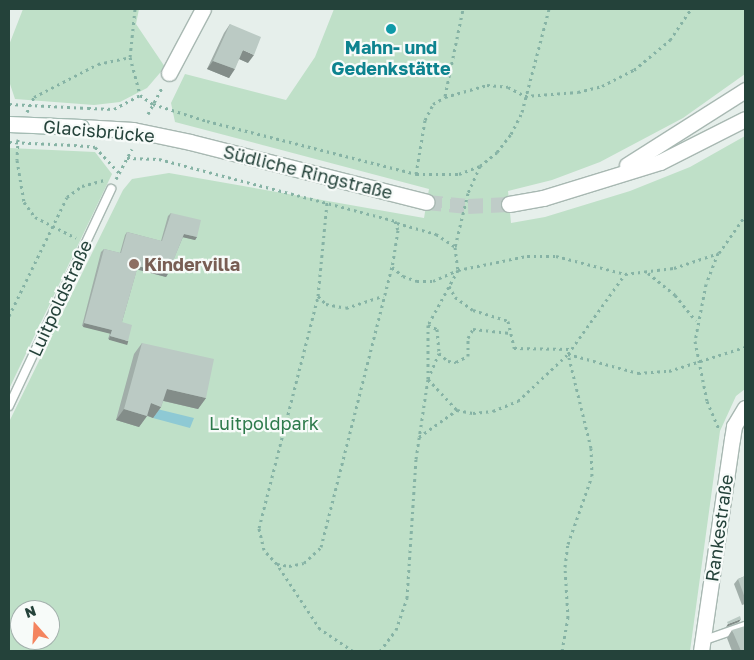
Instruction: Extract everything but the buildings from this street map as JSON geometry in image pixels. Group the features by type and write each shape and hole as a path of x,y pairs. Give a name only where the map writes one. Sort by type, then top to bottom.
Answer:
{"main road":[{"path":"169,73 203,9"},
{"path":"594,182 649,153 745,90"},
{"path":"509,204 594,182 660,162 745,119"},
{"name":"Glacisbrücke","path":"9,124 133,130 190,142"},
{"name":"Südliche Ringstraße","path":"190,142 427,202"},
{"name":"Rankestraße","path":"701,646 734,426 745,408"}],"lane":[{"name":"Luitpoldstraße","path":"9,406 111,189"},
{"path":"701,646 745,626"}],"path":[{"path":"135,9 130,57 140,94 153,104 416,174 458,174 480,166 498,152 512,134 525,96 549,9"},
{"path":"445,97 464,9"},
{"path":"416,174 426,120 433,104 445,97 487,85 508,87 525,96 578,92 602,86 634,70 670,40 691,9"},
{"path":"148,114 169,73"},
{"path":"9,104 114,109 140,94"},
{"path":"9,142 94,147 119,173"},
{"path":"9,316 67,197 82,186 104,180 114,182 132,148"},
{"path":"127,158 159,159 327,202 436,234 455,247"},
{"path":"380,651 396,630 407,598 419,438 428,379 428,325 458,270 455,247 468,193 480,166"},
{"path":"327,202 318,296 259,528 264,550 278,564 320,629 353,651"},
{"path":"720,434 707,401 697,361 697,321 706,284 719,252 745,216"},
{"path":"278,564 289,566 304,563 321,547 383,296 392,267 397,223"},
{"path":"392,267 404,276 417,281 433,281 458,270 527,256 556,256 625,274 681,266 719,252"},
{"path":"648,272 675,295 697,321"},
{"path":"428,379 457,410 473,413 493,411 518,402 568,354 625,274"},
{"path":"449,286 455,297 474,310 508,321 514,348 571,349"},
{"path":"318,296 326,304 346,308 383,296"},
{"path":"428,325 437,329 440,353 428,379"},
{"path":"440,353 448,361 463,360 468,356 468,338 473,329 512,333"},
{"path":"568,354 638,373 669,371 745,347"},
{"path":"562,651 568,618 565,567 568,544 592,476 591,448 568,354"},
{"path":"419,438 457,410"}],"green space":[{"path":"23,9 139,9 136,24 165,67 147,88 120,102 94,105 15,99 9,81 9,45"},
{"name":"Luitpoldpark","path":"334,9 745,9 745,74 683,118 600,162 552,180 508,191 511,223 545,217 630,191 690,167 745,136 745,389 736,396 720,431 690,651 9,651 9,422 123,190 132,179 169,173 424,218 429,189 175,122 171,103 185,74 286,100 315,57"},
{"path":"9,148 95,152 112,174 9,389"}],"water":[{"path":"157,409 194,418 190,428 153,418"}],"tunnel":[{"path":"427,202 468,206 509,204"}],"place":[{"name":"Mahn- und Gedenkstätte","path":"391,29"},
{"name":"Kindervilla","path":"134,264"}]}
